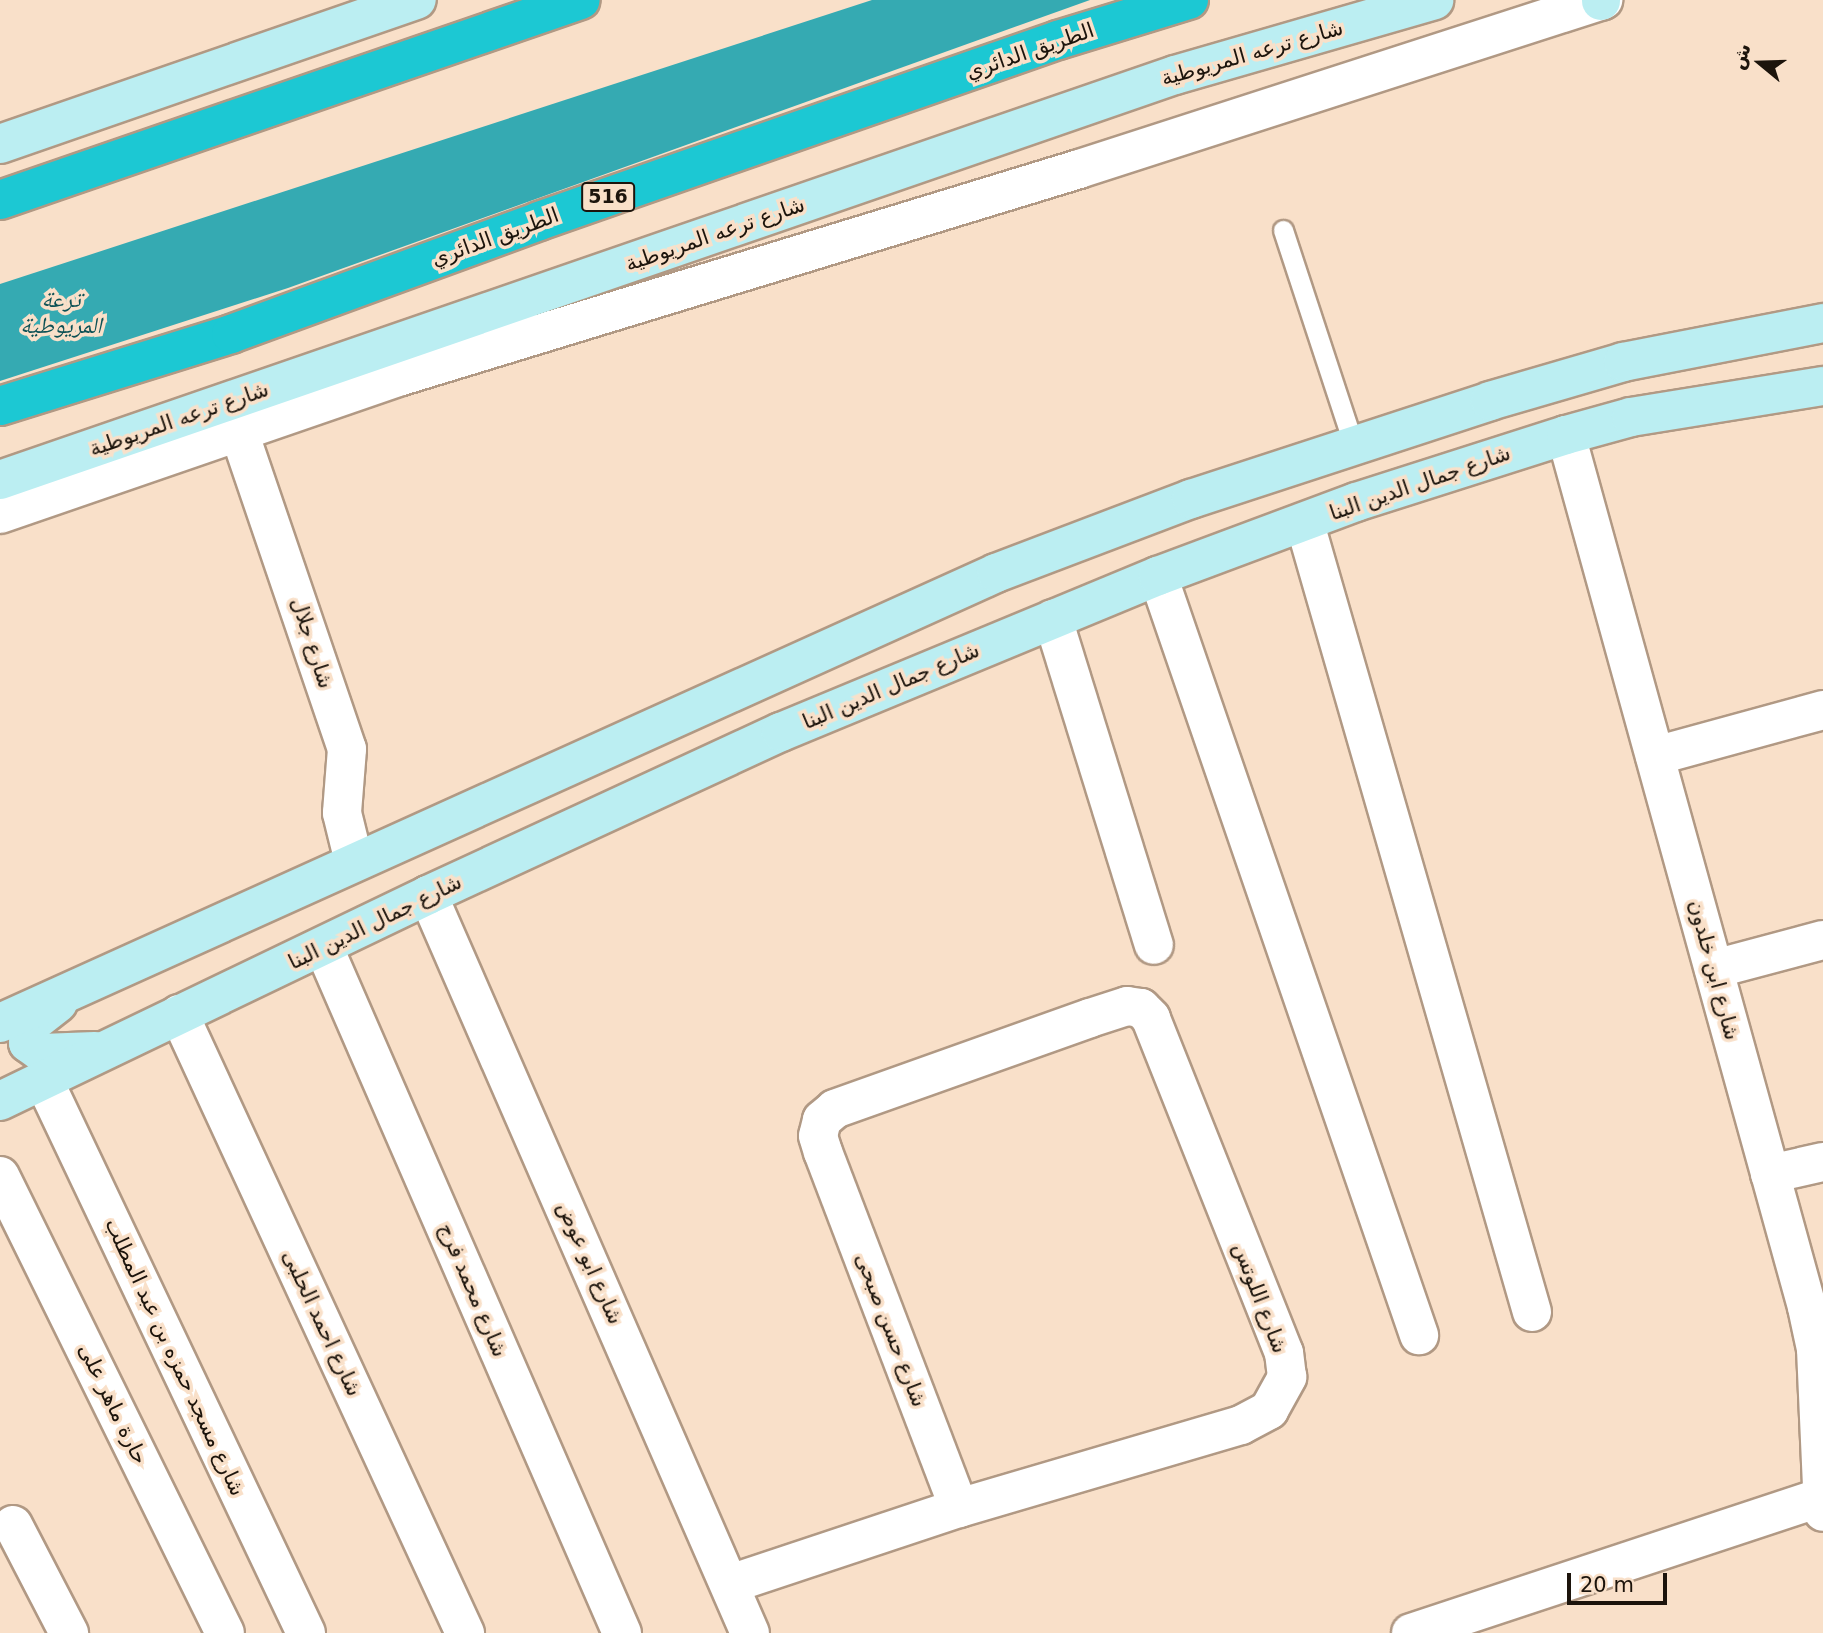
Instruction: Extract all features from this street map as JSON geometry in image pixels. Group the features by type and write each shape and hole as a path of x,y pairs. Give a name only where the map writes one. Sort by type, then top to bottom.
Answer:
{"highway":[{"path":"0,200 581,0"},
{"name":"الطريق الدائري","path":"0,406 232,334 538,221 1058,40 1189,0"}],"main road":[{"path":"0,144 418,0"},
{"name":"شارع ترعه المريوطية","path":"0,480 1175,75 1434,0"},
{"path":"0,1023 996,573 1191,499 1623,362 1823,323"},
{"name":"شارع جمال الدين البنا","path":"0,1101 324,948 428,895 781,732 1158,576 1305,524 1366,498 1566,435 1630,417 1823,386"},
{"path":"80,988 35,1019 26,1034 28,1042 42,1053 105,1051"}],"street":[{"path":"0,514 238,429 1079,169 1602,0"},
{"name":"شارع جلال","path":"238,429 347,749 342,813 354,862"},
{"name":"شارع ابن خلدون","path":"1566,435 1807,1307 1820,1374 1822,1502"},
{"path":"1305,524 1532,1312"},
{"path":"1158,576 1419,1335"},
{"path":"1053,619 1154,945"},
{"path":"1655,756 1823,710"},
{"name":"شارع ابو عوض","path":"428,895 750,1633"},
{"path":"1714,969 1823,940"},
{"name":"شارع محمد فرج","path":"324,948 622,1633"},
{"name":"شارع اللوتس","path":"730,1584 959,1508 1241,1424 1269,1410 1282,1391 1287,1377 1284,1353 1151,1018 1141,1008 1127,1006 835,1109 822,1120 818,1136 824,1152"},
{"name":"شارع احمد الحلبى","path":"180,1014 465,1633"},
{"name":"شارع مسجد حمزه بن عبد المطلب","path":"44,1081 306,1633"},
{"name":"شارع حسن صبحى","path":"824,1152 959,1508"},
{"path":"1770,1174 1823,1162"},
{"name":"حارة ماهر على","path":"0,1176 225,1633"},
{"path":"1411,1633 1822,1502"},
{"path":"13,1525 69,1633"}],"lane":[{"path":"1283,230 1354,446"}],"water":[{"name":"ترعة المريوطية","path":"872,0 1090,0 288,288 0,381 0,284"}]}
